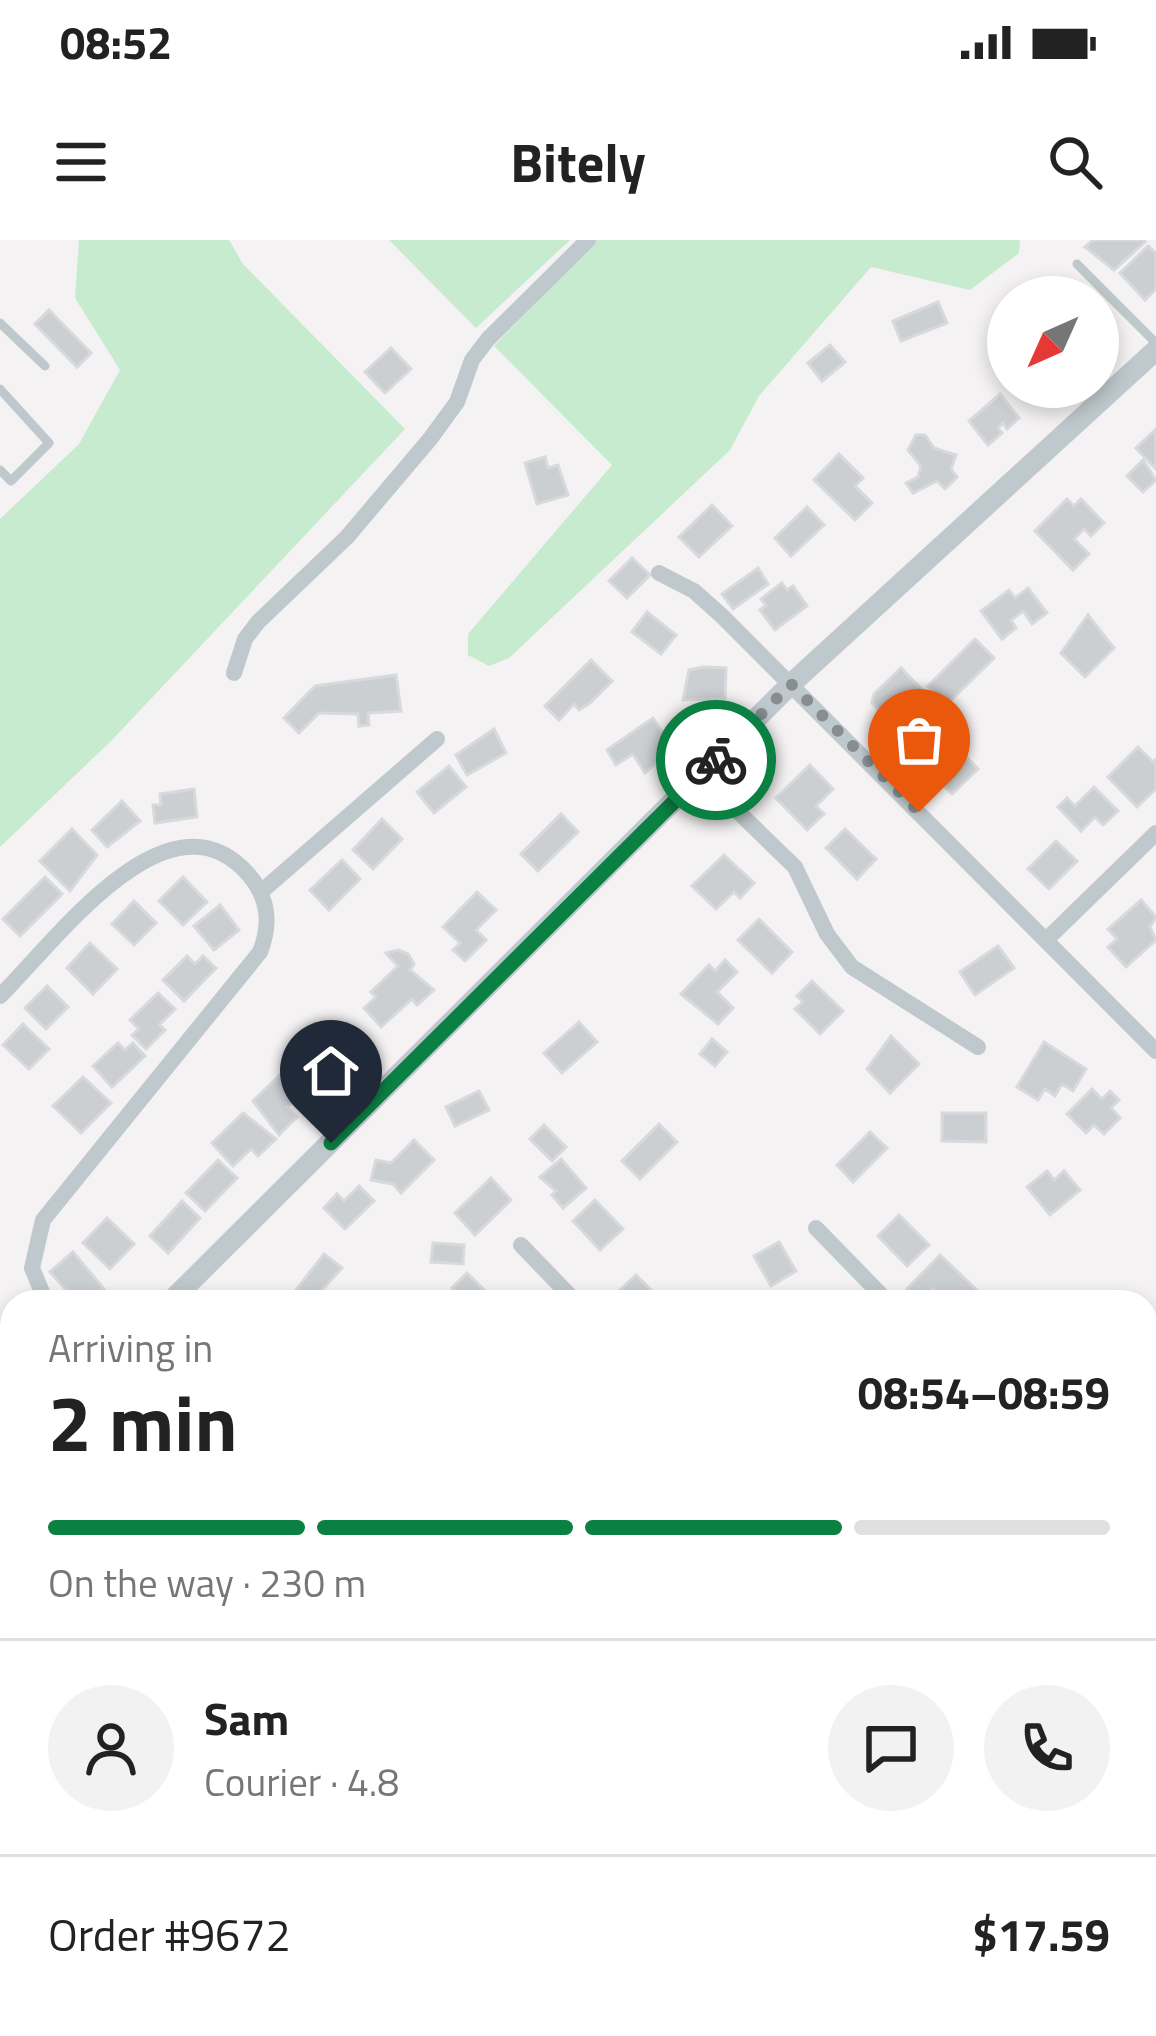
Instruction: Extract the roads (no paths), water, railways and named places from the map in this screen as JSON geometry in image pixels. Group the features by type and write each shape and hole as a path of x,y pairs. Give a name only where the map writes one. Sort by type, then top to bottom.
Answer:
{"street":[{"path":"234,673 245,639 258,622 347,537 430,439 457,402 472,360 488,339 588,240"},
{"path":"182,1290 791,684 1156,347"},
{"path":"658,573 694,591 791,684 1156,1051"},
{"path":"262,891 436,739"},
{"path":"701,776 795,867 827,934 852,968 978,1047"},
{"path":"1046,940 1156,833"},
{"path":"0,996 119,879 163,850 195,844 224,851 262,891 268,919 260,952 44,1220 33,1253 40,1290"},
{"path":"816,1228 876,1290"},
{"path":"521,1245 564,1290"}],"lane":[{"path":"1077,264 1156,347"},
{"path":"0,322 45,366"},
{"path":"0,389 49,443 11,481 0,470"}]}
